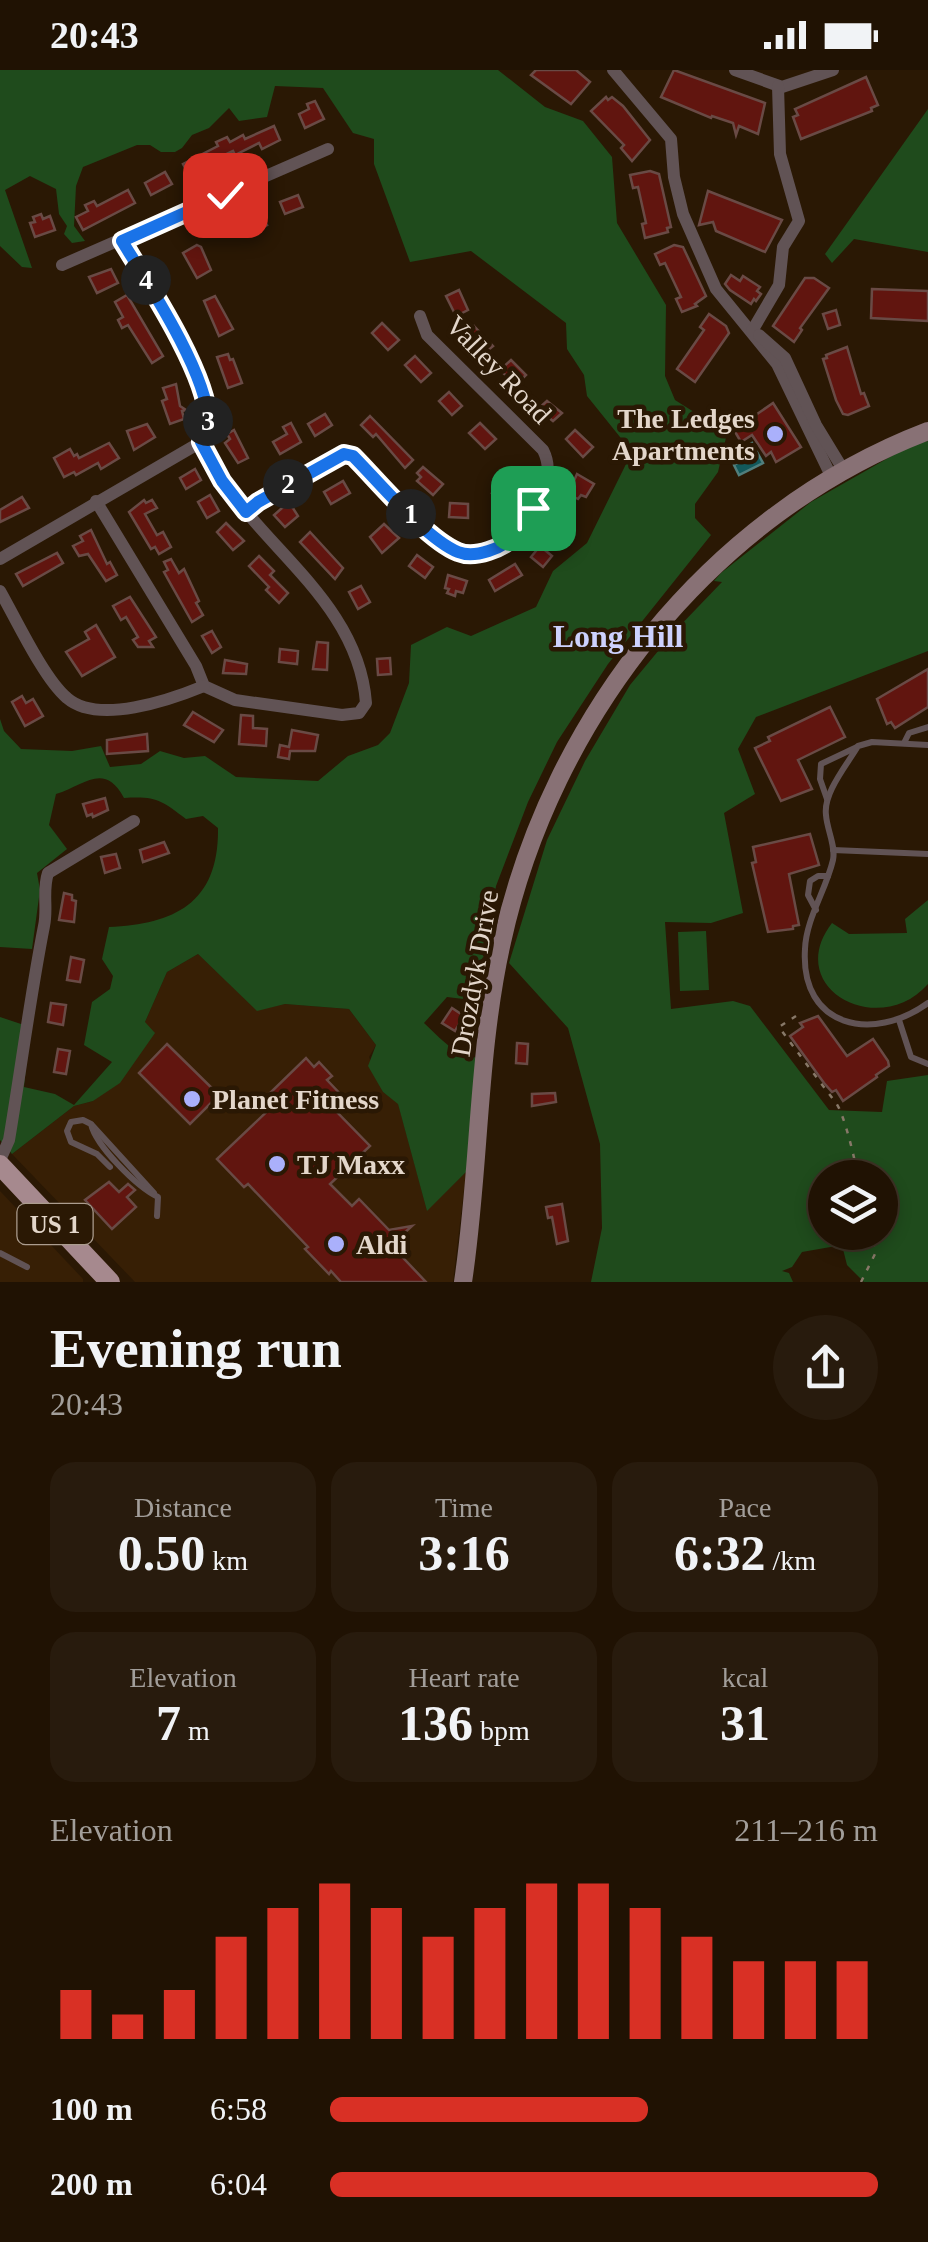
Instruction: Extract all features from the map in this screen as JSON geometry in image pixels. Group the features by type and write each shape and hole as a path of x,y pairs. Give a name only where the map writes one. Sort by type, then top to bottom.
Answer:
{"main road":[{"name":"US 1","path":"0,1163 110,1282"}],"street":[{"path":"612,70 670,139 674,176 686,222 718,293 752,331 785,358 838,474"},
{"path":"735,70 778,86 793,86 833,70"},
{"path":"752,331 779,285 784,247 800,221 780,154 778,86"},
{"path":"62,266 328,148"},
{"path":"0,559 201,442 207,430 205,402 173,326 122,241"},
{"name":"Valley Road","path":"246,512 344,454 353,456 440,542 459,552 481,552 516,535 548,476 547,458 427,335 420,316"},
{"name":"Drozdyk Drive","path":"463,1282 492,996 513,896 545,806 571,752 602,701 650,636 731,552 838,474 928,431"},
{"path":"96,501 196,666 204,686 235,700 288,708 342,715 364,709 362,682 336,615 246,512 222,481 201,442"},
{"path":"0,591 56,686 77,705 126,709 204,686"},
{"path":"0,1163 9,1140 32,984 46,921 44,885 48,873 134,822"}],"lane":[{"path":"904,744 913,730 928,727"},
{"path":"827,799 820,779 821,764 872,742 928,745"},
{"path":"858,746 827,799 825,811 834,856 804,954 811,989 824,1008 841,1020 860,1026 882,1026 928,1003"},
{"path":"833,850 928,854"},
{"path":"816,910 808,895 810,881 828,876"},
{"path":"899,1020 912,1058 928,1064"},
{"path":"110,1167 97,1154 74,1144 67,1135 71,1122 83,1120 91,1124 95,1137 117,1161 142,1187 158,1197 158,1216"},
{"path":"0,1254 27,1267"}],"path":[{"path":"796,1016 779,1027 839,1106 856,1160"},
{"path":"861,1282 874,1250"}],"shaded area":[{"path":"198,954 257,1010 285,1004 349,1009 376,1045 369,1057 383,1092 398,1103 427,1210 466,1172 453,1282 135,1282 12,1154 74,1106 93,1101 145,1022 167,972"},
{"path":"0,1191 83,1279 83,1282 0,1282"}],"green space":[{"path":"0,70 498,70 545,107 583,121 612,157 617,223 666,305 665,376 675,400 716,426 728,429 718,472 695,504 695,518 711,535 608,664 557,742 528,802 496,886 480,1001 447,997 424,1023 456,1051 480,1058 466,1172 427,1211 398,1104 383,1092 368,1066 376,1045 349,1009 285,1004 257,1011 198,954 167,972 145,1022 155,1033 120,1083 93,1101 74,1106 12,1154 0,1140 0,1017 30,1027 24,1087 55,1094 74,1105 112,1062 84,1045 92,1002 110,989 113,976 102,959 109,927 154,921 189,904 211,875 218,828 203,816 186,819 158,801 124,798 116,787 101,778 56,794 49,825 67,849 37,873 40,890 32,949 0,947 0,719 4,731 21,749 72,751 101,746 110,767 141,764 160,751 184,758 205,756 236,777 318,781 348,756 378,745 390,733 409,683 411,645 447,627 471,636 536,607 553,571 587,543 629,458 620,437 587,396 584,375 567,349 566,323 471,251 410,262 374,164 374,139 353,133 323,88 275,86 267,117 239,121 229,108 175,152 137,145 83,167 76,186 74,226 85,241 72,243 64,234 67,226 59,214 56,189 30,176 5,190 32,268 22,267 0,246"},
{"path":"928,109 928,252 854,239 832,263 825,254"},
{"path":"928,441 928,651 756,717 738,749 755,794 724,813 743,913 711,923 665,922 671,1009 733,1001 750,1006 829,1110 882,1112 887,1081 928,1075 928,1282 864,1282 847,1265 843,1250 898,1250 898,1160 808,1160 808,1250 813,1250 802,1252 792,1267 782,1271 789,1273 793,1282 591,1282 602,1228 600,1144 568,1028 509,963 547,840 585,761 630,685 722,582 714,581 721,573 811,502 911,445"},
{"path":"928,900 928,984 908,1000 885,1007 863,1006 843,999 827,986 819,968 820,947 832,923 849,934 907,933 905,919"},
{"path":"706,931 709,990 680,991 678,932"}],"water":[{"path":"752,443 763,463 739,475 734,465 745,459 740,450"}],"building":[{"path":"536,70 576,70 590,82 571,104 531,75"},
{"path":"674,70 765,103 758,134 739,126 736,135 733,123 661,97"},
{"path":"866,77 878,105 872,111 801,139 793,117 798,115 795,109"},
{"path":"606,97 623,106 650,140 632,161 621,148 624,145 591,111"},
{"path":"315,101 324,119 305,128 299,114"},
{"path":"274,126 280,140 262,149 259,143 235,155 233,151 190,177 183,164 227,137 230,142 243,135 245,139"},
{"path":"650,171 659,174 671,227 668,232 645,238 642,224 646,223 638,187 633,188 630,175"},
{"path":"165,172 172,184 151,195 145,183"},
{"path":"128,190 135,203 83,230 76,217 88,211 85,205 94,201 97,206"},
{"path":"708,191 782,220 765,252 716,231 713,222 699,225"},
{"path":"298,195 303,207 285,214 280,202"},
{"path":"258,212 267,225 249,236 241,223"},
{"path":"41,214 43,219 50,216 55,230 35,237 30,223"},
{"path":"197,245 211,270 197,278 183,253"},
{"path":"674,245 683,247 706,296 697,306 682,312 676,299 681,297 665,263 660,265 655,254"},
{"path":"111,269 118,283 97,293 89,277"},
{"path":"731,275 740,281 743,276 760,287 756,301 751,304 730,290 725,284"},
{"path":"805,278 814,278 829,288 794,342 773,326"},
{"path":"872,289 928,291 928,321 871,318"},
{"path":"459,290 468,310 456,316 446,296"},
{"path":"127,295 163,356 152,363 128,325 122,328 118,320 123,317 115,302"},
{"path":"215,296 233,329 219,336 204,301"},
{"path":"836,310 840,325 828,329 823,314"},
{"path":"709,314 726,326 729,333 695,382 677,369 704,330 700,327"},
{"path":"382,323 399,340 388,350 372,333"},
{"path":"474,326 493,346 483,354 465,335"},
{"path":"847,347 861,394 864,393 869,406 848,415 843,414 836,400 823,359"},
{"path":"228,354 242,383 228,388 217,357"},
{"path":"415,356 431,373 421,382 405,365"},
{"path":"511,360 526,375 516,385 500,370"},
{"path":"176,384 180,406 186,410 182,411 184,419 170,424 162,401 167,399 163,388"},
{"path":"449,392 462,406 452,415 439,401"},
{"path":"547,401 562,413 553,421 538,409"},
{"name":"The Ledges Apartments","path":"773,403 801,447 776,462 771,452 766,456 752,435 741,442 734,430"},
{"path":"325,414 332,425 315,436 308,424"},
{"path":"370,416 413,460 405,468 376,434 373,437 361,425"},
{"path":"291,423 301,442 280,454 273,442 287,434 283,427"},
{"path":"480,423 496,439 485,449 469,433"},
{"path":"147,424 155,437 134,450 127,431"},
{"path":"234,430 248,458 238,463 225,443 230,439 227,434"},
{"path":"575,430 593,447 583,457 566,439"},
{"path":"109,443 119,458 101,469 98,463 64,477 54,458 70,449 79,458"},
{"path":"423,467 443,484 433,495 417,481 421,477 417,473"},
{"path":"195,469 201,480 186,489 180,478"},
{"path":"504,473 516,479 504,500 492,493"},
{"path":"577,474 594,484 586,497 581,495 578,499 568,494"},
{"path":"343,481 350,493 331,504 324,492"},
{"path":"210,495 219,511 207,518 198,502"},
{"path":"22,497 29,508 0,522 0,510"},
{"path":"144,500 152,500 157,508 145,514 157,535 163,532 171,547 159,554 155,547 151,549 129,512"},
{"path":"289,502 298,516 285,527 274,515"},
{"path":"450,503 468,504 468,518 449,517"},
{"path":"558,509 571,516 558,540 545,533"},
{"path":"226,523 244,541 233,550 217,532"},
{"path":"384,524 399,538 382,553 370,537"},
{"path":"91,530 107,564 110,562 117,575 106,581 88,554 79,556 73,546"},
{"path":"310,532 343,568 335,579 300,542"},
{"path":"540,546 552,556 543,567 531,557"},
{"path":"57,553 63,563 23,586 16,574"},
{"path":"417,555 433,567 425,578 409,566"},
{"path":"259,556 274,571 270,575 288,593 279,603 249,566"},
{"path":"171,559 179,573 184,569 199,601 196,603 203,615 192,622 164,572 168,570 164,562"},
{"path":"515,564 522,575 495,591 489,580"},
{"path":"448,575 467,581 463,593 447,593"},
{"path":"361,586 370,602 358,609 349,592"},
{"path":"130,597 156,637 149,641 153,647 138,647 133,640 138,637 126,617 121,620 113,606"},
{"path":"96,625 115,657 82,676 66,652 89,639 85,632"},
{"path":"212,631 221,647 212,653 202,636"},
{"path":"317,642 328,643 327,670 313,669"},
{"path":"280,649 298,651 297,664 279,662"},
{"path":"390,658 391,674 378,675 377,659"},
{"path":"225,660 247,664 246,674 223,673"},
{"path":"928,669 928,707 895,728 891,722 887,724 877,699"},
{"path":"22,696 26,703 33,699 43,716 25,726 12,702"},
{"path":"830,707 845,737 798,760 812,789 781,801 755,748 770,741 768,737"},
{"path":"193,712 223,730 214,742 184,725"},
{"path":"241,715 253,716 253,728 267,729 266,746 239,744"},
{"path":"292,730 318,735 315,751 290,751 289,759 278,757 280,745 289,747"},
{"path":"147,734 148,751 107,754 107,740"},
{"path":"105,798 108,810 87,816 83,804"},
{"path":"810,834 819,865 789,874 799,925 768,932 752,863 756,862 753,847"},
{"path":"164,842 169,853 143,862 140,850"},
{"path":"116,854 120,868 105,873 101,857"},
{"path":"64,893 76,901 74,922 59,920"},
{"path":"71,957 84,960 80,982 67,980"},
{"path":"51,1003 66,1005 63,1025 48,1022"},
{"path":"452,1008 464,1016 455,1031 442,1023"},
{"path":"818,1016 847,1056 873,1039 888,1061 889,1066 877,1077 843,1101 836,1090 832,1092 824,1083 790,1036 803,1027 800,1023"},
{"path":"517,1043 528,1044 527,1064 516,1063"},
{"path":"167,1044 219,1095 190,1124 139,1073"},
{"path":"58,1049 70,1051 66,1074 54,1072"},
{"path":"306,1058 314,1067 319,1062 332,1076 327,1080 346,1100 335,1110 370,1146 330,1184 352,1206 359,1199 389,1230 412,1226 391,1245 426,1282 341,1282 305,1249 308,1247 248,1184 244,1187 217,1159 277,1102 269,1094"},
{"path":"555,1093 556,1102 532,1106 532,1094"},
{"path":"109,1182 119,1192 128,1184 135,1190 127,1197 136,1207 112,1229 85,1200"},
{"path":"562,1204 568,1241 557,1244 546,1207"}],"place":[{"name":"The Ledges Apartments","path":"775,434"},
{"name":"Planet Fitness","path":"192,1099"},
{"name":"TJ Maxx","path":"277,1164"},
{"name":"Aldi","path":"336,1244"}],"district":[{"name":"Long Hill","path":"618,636"}],"route":[{"path":"225,195 122,241 173,326 205,402 207,430 201,442 222,481 246,512 344,454 353,456 440,542 459,552 470,555 496,547 516,535 533,508"}]}
